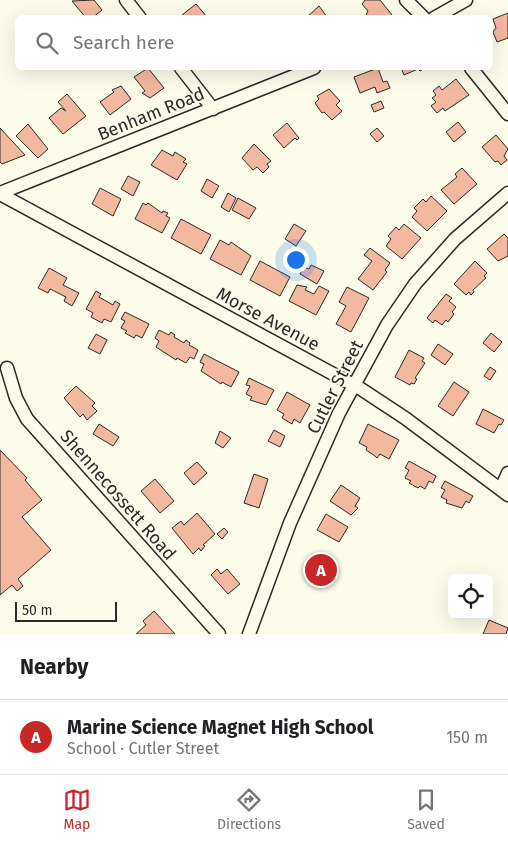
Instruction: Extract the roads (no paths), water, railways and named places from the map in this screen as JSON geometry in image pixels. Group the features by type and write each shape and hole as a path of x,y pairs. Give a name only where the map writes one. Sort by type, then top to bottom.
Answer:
{"street":[{"path":"126,0 138,15"},
{"path":"406,0 421,15"},
{"path":"439,15 466,0"},
{"path":"183,70 213,108"},
{"name":"Benham Road","path":"0,193 309,70"},
{"path":"473,70 508,114"},
{"name":"Morse Avenue","path":"0,193 354,385 405,418 505,492"},
{"name":"Cutler Street","path":"249,634 290,523 339,413 387,325 415,284 455,239 508,193"},
{"name":"Shennecossett Road","path":"7,368 16,398 28,419 219,634"},
{"path":"505,492 508,473"}],"place":[{"name":"Marine Science Magnet High School","path":"321,570"}]}
